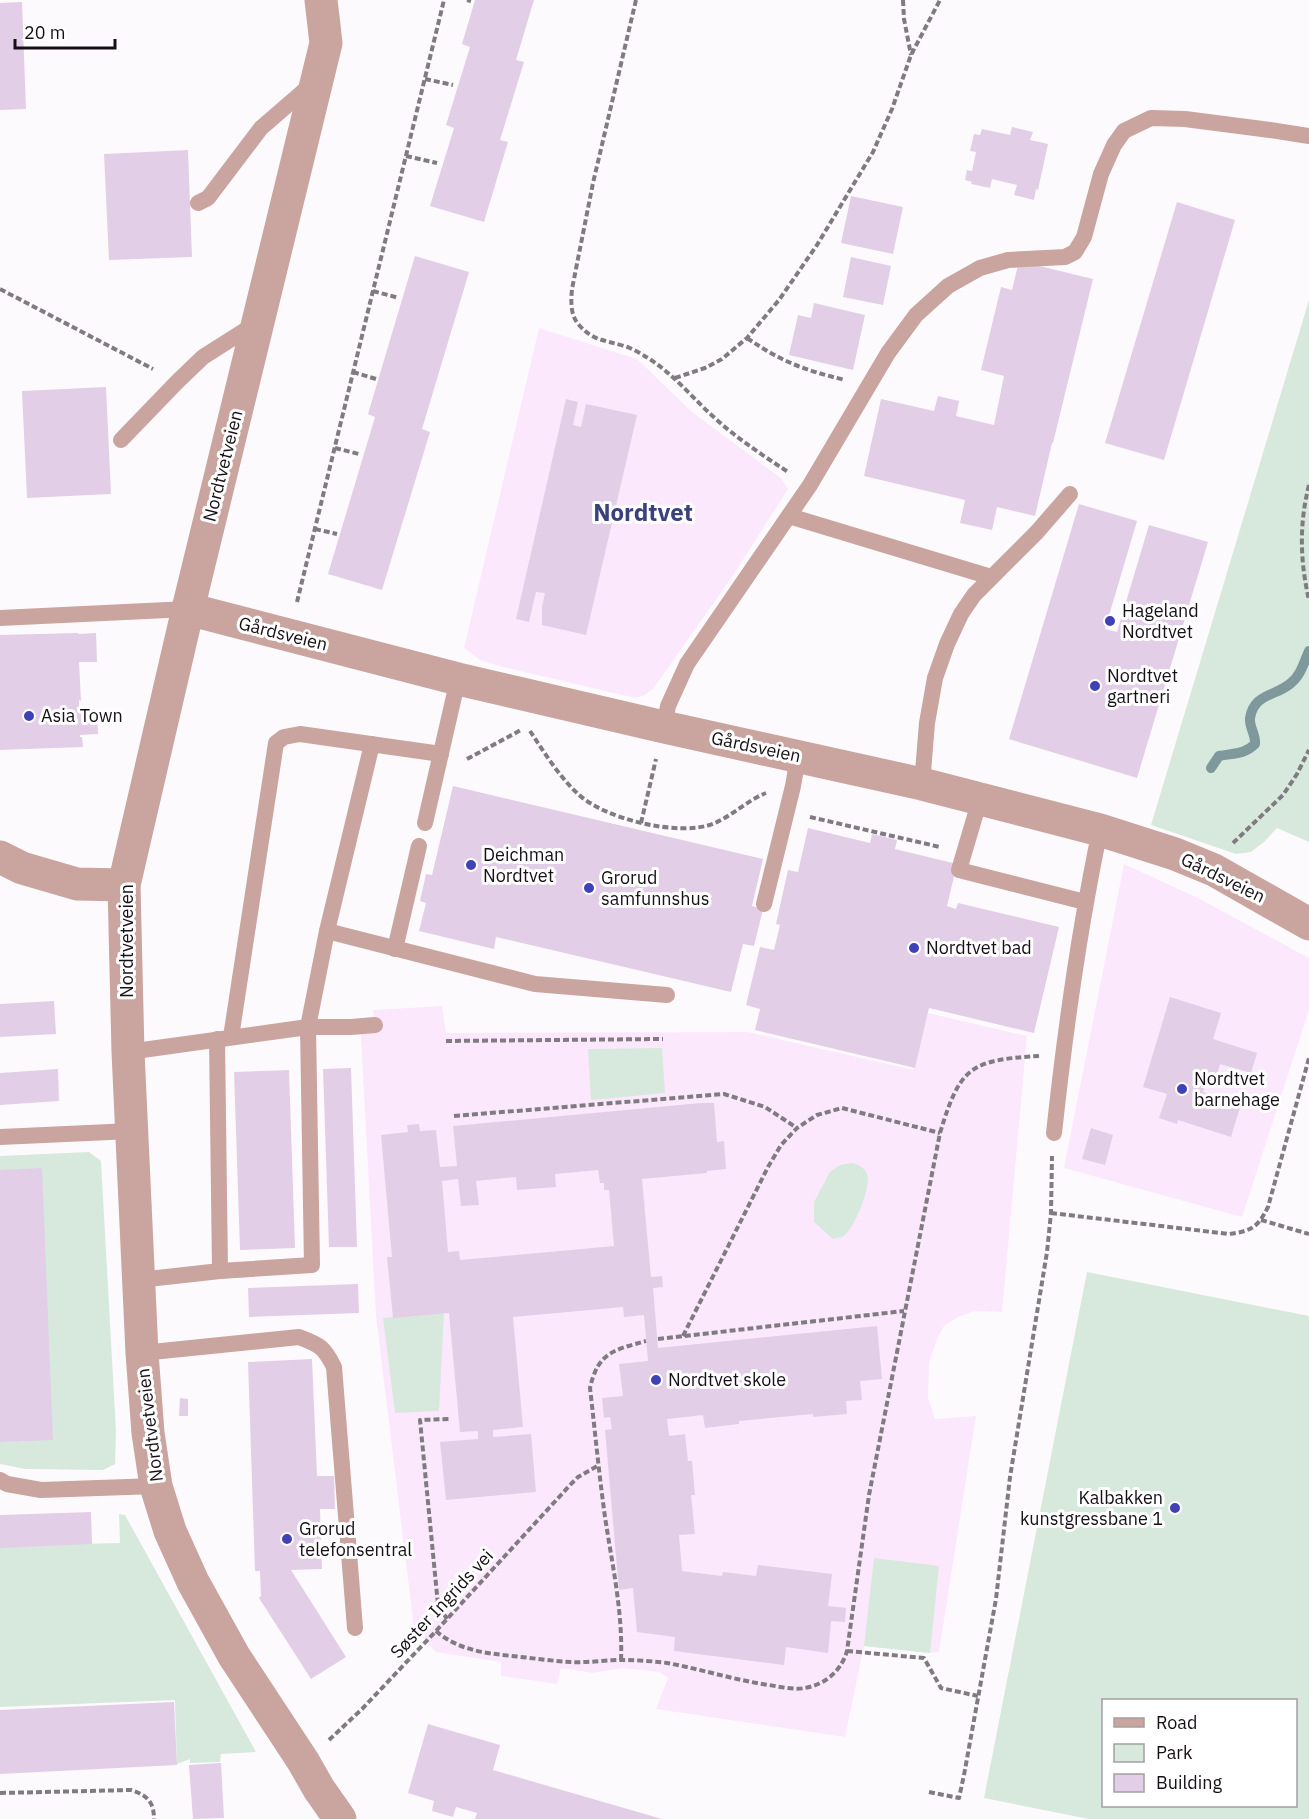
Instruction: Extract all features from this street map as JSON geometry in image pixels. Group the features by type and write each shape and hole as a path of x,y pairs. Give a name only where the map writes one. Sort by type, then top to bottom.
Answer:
{"street":[{"name":"Nordtvetveien","path":"321,0 326,43 188,609 124,885 128,1052 142,1353 148,1433 156,1486 170,1531 193,1582 234,1656 303,1761 320,1804 340,1819"},
{"name":"Gårdsveien","path":"188,609 458,679 664,727 795,771 922,784 1100,830 1175,854 1214,870 1309,924"},
{"path":"0,857 22,868 77,884 124,885"}],"lane":[{"path":"198,203 208,198 261,128 318,78"},
{"path":"664,727 668,706 687,664 810,485 888,353 916,315 948,286 980,268 1008,260 1065,258 1075,252 1084,237 1101,174 1114,144 1124,131 1150,118 1185,119 1309,136"},
{"path":"121,440 203,357 258,322"},
{"path":"922,784 927,723 935,678 961,614 974,595 1037,532 1070,494"},
{"path":"789,516 991,577"},
{"path":"0,618 188,609"},
{"path":"425,823 458,679"},
{"path":"220,1271 224,1038 276,743 284,737 300,734 441,754"},
{"path":"139,1280 220,1271 312,1265 308,1027 327,931 372,744"},
{"path":"764,904 795,771"},
{"path":"980,799 959,870 1085,902"},
{"path":"1054,1133 1085,902 1100,830"},
{"path":"395,949 419,846"},
{"path":"327,931 535,984 667,995"},
{"path":"128,1052 308,1027 375,1025"},
{"path":"0,1137 132,1131"},
{"path":"142,1353 299,1337 316,1343 327,1352 334,1367 355,1628"},
{"path":"0,1480 7,1485 41,1490 156,1486"}],"path":[{"path":"289,635 444,0"},
{"path":"636,0 593,183 572,290 571,305 577,323 593,338 625,346 648,358 675,378 726,428 810,485"},
{"path":"903,0 911,55"},
{"path":"675,378 705,368 722,359 747,338 785,291 858,179 882,130 911,55 940,0"},
{"path":"425,78 453,85"},
{"path":"406,156 437,163"},
{"path":"0,289 177,382"},
{"path":"373,291 399,298"},
{"path":"747,338 788,363 812,372 869,386"},
{"path":"353,372 376,379"},
{"path":"335,448 359,454"},
{"path":"1309,484 1301,535 1301,555 1309,600"},
{"path":"315,528 337,534"},
{"path":"436,775 526,727 578,795 602,809 629,820 658,826 698,829 716,823 795,771"},
{"path":"1214,870 1232,844 1283,795 1309,750"},
{"path":"641,823 653,774"},
{"path":"787,811 964,853"},
{"path":"446,1041 663,1039"},
{"path":"436,1631 447,1641 483,1653 571,1662 621,1660 666,1663 716,1673 744,1682 782,1687 802,1688 818,1685 832,1676 844,1662 848,1651 869,1495 940,1133 950,1100 960,1081 972,1069 995,1060 1063,1055"},
{"path":"1051,1213 1229,1234 1245,1232 1253,1228 1261,1220 1268,1207 1309,1058"},
{"path":"454,1116 724,1094 765,1107 797,1128"},
{"path":"683,1336 768,1167 781,1144 797,1128 817,1115 842,1108 940,1133"},
{"path":"929,1792 959,1798 996,1599 1010,1477 1045,1263 1051,1213 1054,1133"},
{"path":"1261,1220 1309,1234"},
{"path":"658,1339 904,1311"},
{"path":"621,1660 620,1610 603,1504 590,1388 594,1371 602,1360 615,1350 646,1341"},
{"path":"447,1618 438,1605 420,1420 451,1419"},
{"name":"Søster Ingrids vei","path":"303,1761 341,1730 578,1477 599,1465"},
{"path":"848,1651 924,1658 941,1688 978,1696"},
{"path":"0,1793 131,1790 144,1794 154,1808 154,1819"}],"shaded area":[{"path":"539,328 637,359 692,412 781,478 788,489 732,577 653,689 643,696 635,698 499,666 480,660 464,648"},
{"name":"Nordtvet barnehage","path":"1124,864 1198,898 1309,958 1309,1010 1242,1217 1064,1168"},
{"name":"Nordtvet skole","path":"442,1006 446,1033 748,1032 914,1070 928,1013 1027,1036 1002,1312 975,1311 958,1317 944,1326 929,1364 928,1397 935,1419 976,1416 939,1652 864,1646 845,1737 656,1709 668,1678 659,1672 622,1668 593,1673 561,1668 557,1684 501,1676 501,1662 436,1652 414,1628 376,1316 360,1018 374,1017 373,1010"}],"green space":[{"path":"1309,300 1309,842 1277,828 1251,852 1236,854 1151,825"},
{"path":"662,1048 665,1093 591,1100 588,1049"},
{"path":"89,1152 101,1161 116,1431 115,1464 103,1470 25,1469 0,1464 0,1156"},
{"path":"852,1163 866,1172 867,1188 852,1226 842,1237 833,1239 814,1222 814,1202 830,1172 840,1165"},
{"name":"Kalbakken kunstgressbane 1","path":"1087,1272 1309,1316 1309,1819 1089,1819 984,1798"},
{"path":"444,1313 439,1411 395,1413 383,1318"},
{"path":"119,1514 125,1515 256,1752 221,1754 220,1762 190,1763 190,1759 177,1764 175,1700 0,1707 0,1546 120,1543"},
{"path":"874,1558 939,1566 930,1653 864,1646"}],"building":[{"path":"475,0 534,0 516,60 524,62 500,140 508,142 484,222 430,206 454,128 446,125 470,47 462,44"},
{"path":"22,2 26,109 0,110 0,3"},
{"path":"1012,127 1033,132 1030,140 1048,144 1034,200 1014,195 1017,185 992,179 990,188 971,184 972,182 965,180 967,170 972,171 976,152 970,151 974,134 980,135 982,129 1010,135"},
{"path":"188,150 192,257 109,260 104,154"},
{"path":"851,196 903,207 893,254 841,243"},
{"path":"1177,202 1235,220 1164,460 1105,443"},
{"path":"415,256 469,272 422,429 430,432 382,590 328,574 375,417 368,414"},
{"path":"851,257 891,266 883,305 843,297"},
{"path":"1019,261 1093,279 1035,516 997,507 992,530 960,523 965,500 864,476 881,399 934,411 938,396 959,401 956,416 994,425 1004,376 981,370 1001,287 1012,290"},
{"path":"814,303 865,315 853,370 789,355 798,315 811,318"},
{"path":"106,387 111,494 27,498 22,391"},
{"path":"566,399 578,402 573,425 581,427 586,404 637,415 586,635 542,625 545,593 536,592 529,622 516,619"},
{"name":"Nordtvet gartneri","path":"1079,504 1137,521 1105,629 1117,632 1149,525 1208,542 1137,778 1009,739"},
{"path":"96,633 97,662 79,662 81,701 79,700 79,710 97,710 98,734 80,735 83,747 0,750 0,635"},
{"name":"Grorud samfunnshus","path":"453,786 763,859 752,906 763,909 754,946 743,944 731,992 496,937 494,949 419,931 426,903 420,901 426,874 432,875"},
{"name":"Nordtvet bad","path":"808,828 870,843 872,834 897,840 895,849 957,864 947,906 956,909 958,903 1059,927 1034,1033 929,1008 915,1068 755,1030 760,1009 746,1005 760,947 774,950 780,925 776,924 788,870 798,872"},
{"path":"1170,997 1221,1013 1213,1039 1257,1053 1251,1073 1220,1064 1213,1087 1205,1084 1203,1092 1241,1104 1231,1137 1178,1120 1177,1124 1159,1118 1167,1094 1143,1087"},
{"path":"54,1001 56,1034 0,1037 0,1004"},
{"path":"351,1068 357,1247 329,1247 323,1069"},
{"path":"58,1069 59,1101 0,1105 0,1073"},
{"path":"289,1070 295,1248 240,1250 234,1072"},
{"path":"714,1103 717,1142 724,1141 726,1169 642,1179 651,1277 662,1276 663,1287 653,1288 658,1348 877,1326 882,1379 860,1381 862,1400 846,1401 847,1414 813,1417 813,1414 739,1421 739,1424 705,1428 703,1415 667,1419 669,1436 685,1434 688,1461 692,1461 695,1495 691,1495 695,1534 679,1535 682,1571 722,1576 723,1572 756,1576 758,1565 832,1574 828,1606 846,1608 845,1622 831,1621 828,1653 786,1647 784,1665 674,1651 675,1637 637,1632 633,1588 619,1590 605,1430 612,1429 610,1417 604,1418 602,1398 623,1396 619,1364 648,1361 644,1315 624,1317 623,1307 513,1317 523,1427 493,1430 493,1437 531,1434 536,1492 446,1500 440,1442 478,1439 478,1431 460,1432 449,1313 393,1318 387,1257 392,1257 381,1135 408,1132 407,1125 419,1124 420,1131 436,1130 440,1167 457,1166 453,1126","holes":["598,1170 600,1183 604,1183 604,1190 609,1190 614,1246 460,1260 459,1251 448,1252 442,1181 458,1179 461,1206 479,1205 476,1181 516,1177 517,1190 556,1187 555,1174"]},
{"path":"1091,1128 1113,1135 1105,1165 1082,1159"},
{"path":"42,1168 53,1440 0,1442 0,1170"},
{"path":"358,1284 359,1313 249,1317 248,1288"},
{"name":"Grorud telefonsentral","path":"312,1359 317,1476 334,1476 335,1509 320,1509 322,1569 291,1570 346,1657 311,1679 259,1598 261,1596 260,1571 255,1571 248,1362"},
{"path":"180,1398 188,1399 188,1416 179,1416"},
{"path":"91,1512 92,1544 0,1548 0,1515"},
{"path":"174,1702 177,1765 0,1774 0,1710"},
{"path":"428,1724 500,1745 493,1770 662,1819 475,1819 477,1813 456,1807 453,1817 432,1811 434,1801 408,1793"},
{"path":"221,1763 224,1818 193,1819 189,1765"}],"waterway":[{"path":"1211,768 1219,756 1242,752 1255,744 1250,721 1252,710 1261,699 1294,680 1309,651"}],"place":[{"name":"Hageland Nordtvet","path":"1110,621"},
{"name":"Nordtvet gartneri","path":"1095,686"},
{"name":"Asia Town","path":"29,716"},
{"name":"Deichman Nordtvet","path":"471,865"},
{"name":"Grorud samfunnshus","path":"589,888"},
{"name":"Nordtvet bad","path":"914,948"},
{"name":"Nordtvet barnehage","path":"1182,1089"},
{"name":"Nordtvet skole","path":"656,1380"},
{"name":"Kalbakken kunstgressbane 1","path":"1175,1508"},
{"name":"Grorud telefonsentral","path":"287,1539"}],"district":[{"name":"Nordtvet","path":"643,513"}]}
